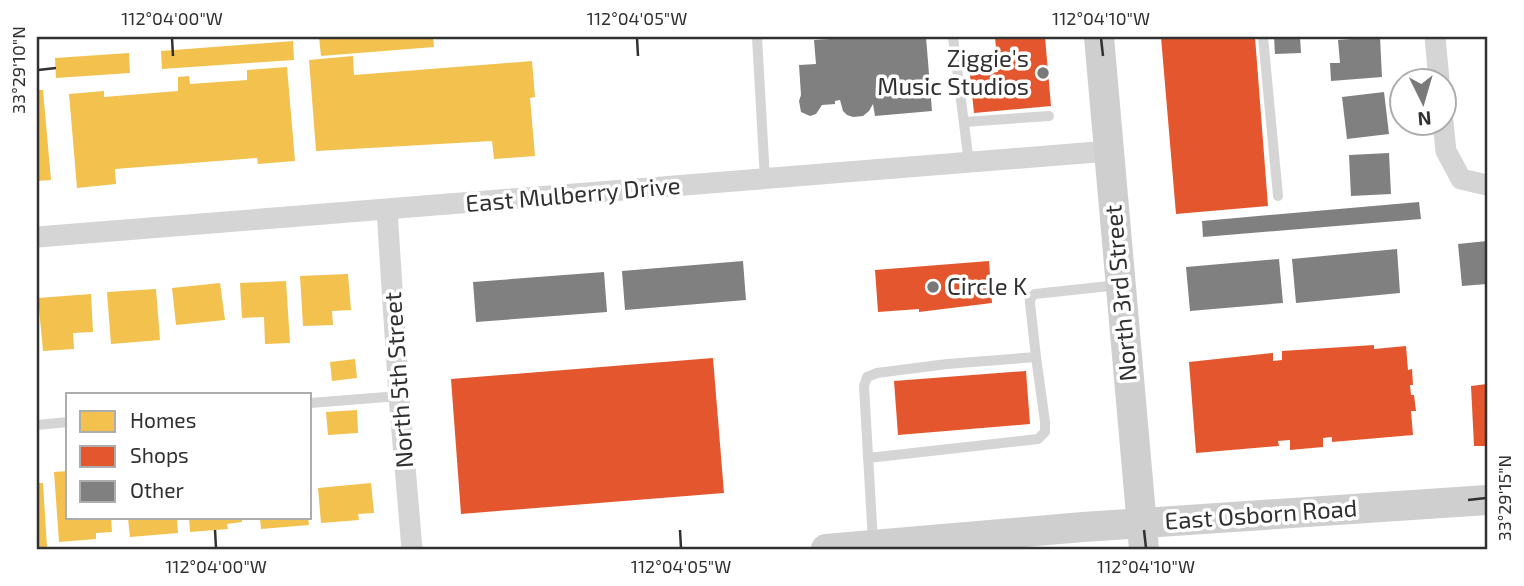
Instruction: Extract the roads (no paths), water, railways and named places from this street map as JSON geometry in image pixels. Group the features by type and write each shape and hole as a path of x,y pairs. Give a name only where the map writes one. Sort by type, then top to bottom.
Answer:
{"main road":[{"name":"North 3rd Street","path":"1099,37 1143,536"},
{"name":"East Osborn Road","path":"826,549 1143,536 1487,500"}],"street":[{"path":"1435,37 1438,66"},
{"path":"1444,136 1446,151 1461,179 1487,185"},
{"name":"East Mulberry Drive","path":"37,237 1108,151"},
{"name":"North 5th Street","path":"387,210 412,549"}],"lane":[{"path":"757,37 765,179"},
{"path":"953,37 969,163"},
{"path":"1263,37 1278,195"},
{"path":"964,122 1049,116"},
{"path":"868,458 1038,439 1045,432 1045,422 1030,298 1035,294 1119,285"},
{"path":"873,545 864,386 867,377 877,373 947,364 1037,357"},
{"path":"312,403 399,396"},
{"path":"37,425 66,422"}],"place":[{"name":"Ziggie's Music Studios","path":"1043,73"},
{"name":"Circle K","path":"933,287"}]}
